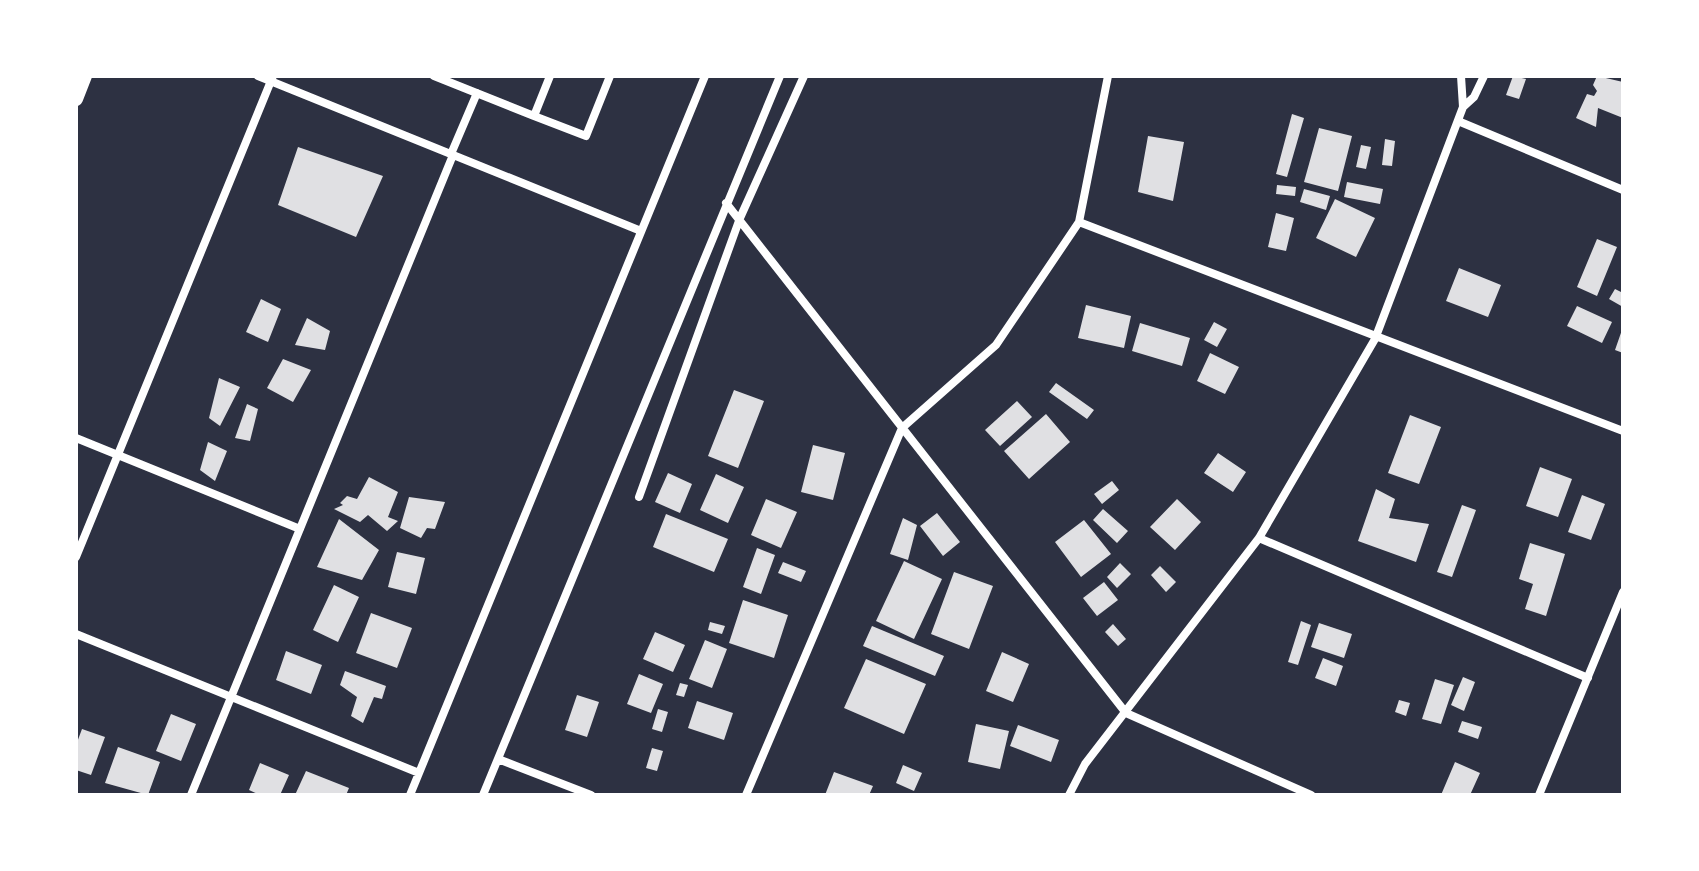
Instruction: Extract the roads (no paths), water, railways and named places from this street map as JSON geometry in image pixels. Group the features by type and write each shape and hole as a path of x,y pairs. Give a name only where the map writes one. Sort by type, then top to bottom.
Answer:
{"main road":[{"path":"76,99 85,76"}],"street":[{"path":"258,76 272,78 641,231"},
{"path":"434,76 586,136 610,76"},
{"path":"534,116 550,76"},
{"path":"410,795 705,76"},
{"path":"483,795 780,76"},
{"path":"639,497 740,218 804,76"},
{"path":"746,795 902,428 996,345 1079,222 1108,76"},
{"path":"1069,795 1085,764 1259,538 1375,339 1463,107 1461,76"},
{"path":"1463,107 1474,97 1484,76"},
{"path":"76,557 272,78"},
{"path":"191,795 477,93"},
{"path":"1458,121 1623,190"},
{"path":"726,203 1126,713 1311,795"},
{"path":"1079,222 1375,339 1623,431"},
{"path":"76,438 300,529"},
{"path":"1259,538 1588,678"},
{"path":"1539,795 1623,592"},
{"path":"76,634 419,773"},
{"path":"498,759 591,795"}]}
